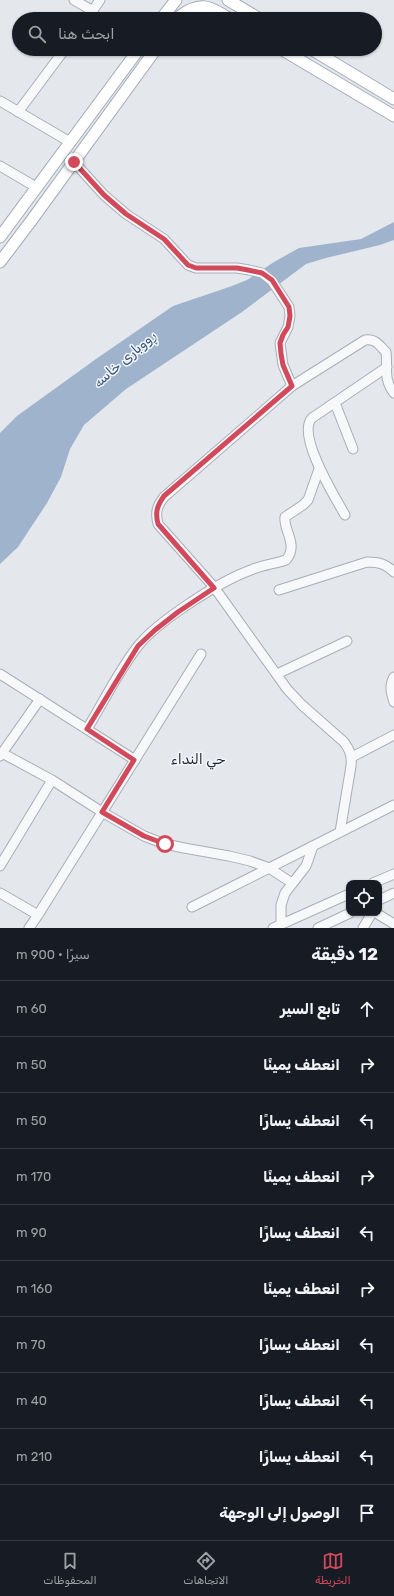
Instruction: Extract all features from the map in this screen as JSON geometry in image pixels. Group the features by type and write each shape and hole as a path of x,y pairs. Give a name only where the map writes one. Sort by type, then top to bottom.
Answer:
{"main road":[{"path":"182,12 191,0"},
{"path":"228,0 248,12"},
{"path":"166,12 172,3"},
{"path":"186,12 201,6 211,8 218,12"},
{"path":"0,237 134,56"},
{"path":"0,262 151,56"},
{"path":"293,56 394,116"},
{"path":"323,56 394,99"},
{"path":"19,212 31,221"}],"street":[{"path":"74,0 92,11 100,0"},
{"path":"18,112 59,56"},
{"path":"0,101 70,142"},
{"path":"74,162 104,195 126,214 164,239 188,265 196,268 237,268 267,276 278,289 289,307 290,316 288,327 280,343 283,365 292,386"},
{"path":"0,166 36,187"},
{"path":"340,832 352,757 349,749 344,742 302,705 287,689 214,588 158,524 156,514 158,505 164,496 292,386 365,340 374,340 386,352 388,386 394,393"},
{"path":"345,515 319,469 308,432 308,424 312,418 387,367"},
{"path":"335,403 353,449"},
{"path":"87,729 138,646 155,630 178,612 214,588 251,570 286,560 290,552 290,540 285,517 303,506 308,500 319,469"},
{"path":"279,590 368,562 378,562 388,566 394,572"},
{"path":"277,674 347,641"},
{"path":"29,928 201,654"},
{"path":"0,674 134,760"},
{"path":"394,677 391,682 390,691 394,702"},
{"path":"40,699 1,755 52,780 102,812 144,836 165,844 250,861 269,868 292,882"},
{"path":"352,757 394,735"},
{"path":"0,866 52,780"},
{"path":"192,907 394,805"},
{"path":"277,926 283,899 292,882 306,866 313,846"},
{"path":"380,880 394,874"},
{"path":"0,893 38,915"},
{"path":"382,899 394,893"},
{"path":"277,926 346,895"},
{"path":"318,928 346,915"},
{"path":"363,928 370,916"},
{"path":"381,916 394,924"}],"water":[{"name":"ڕووباری خاسە","path":"394,222 394,240 306,264 242,312 126,389 84,425 70,449 61,477 47,503 18,547 0,564 0,433 17,416 173,306 247,280 299,248 361,239"}],"district":[{"name":"حي النداء","path":"198,759"}],"route":[{"path":"74,162 91,183 104,195 126,214 164,239 188,265 196,268 210,269 237,268 262,273 272,280 289,307 290,316 288,327 280,343 283,365 292,386 164,496 158,505 156,514 158,524 214,588 178,612 138,646 87,729 134,760 102,812 144,836 165,844"}]}
